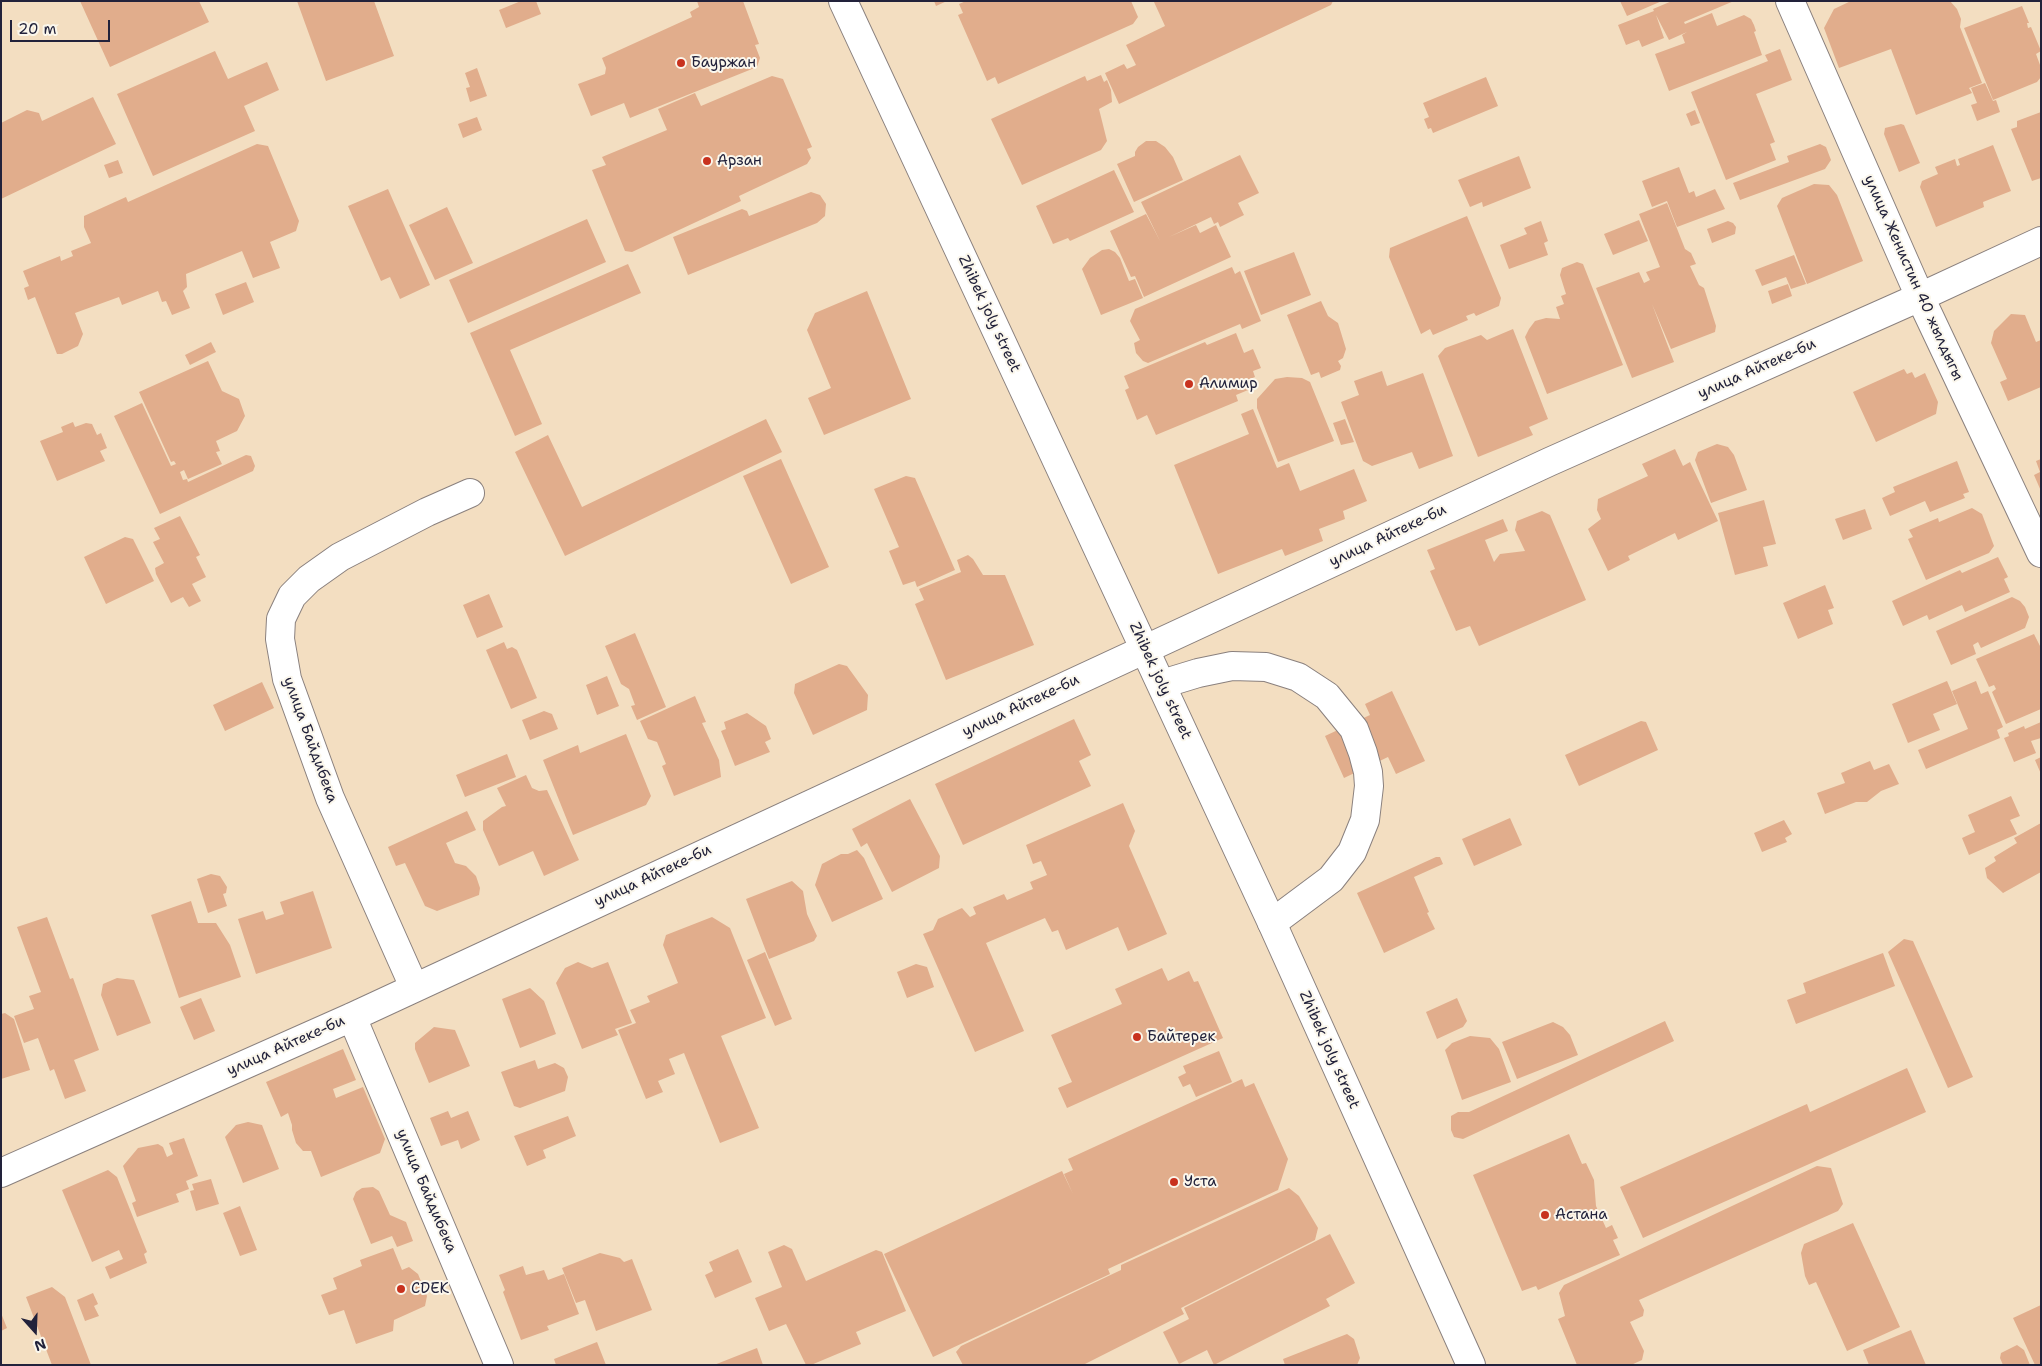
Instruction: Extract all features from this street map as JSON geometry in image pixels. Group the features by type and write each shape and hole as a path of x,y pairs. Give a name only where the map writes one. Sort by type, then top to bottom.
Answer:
{"main road":[{"name":"Zhibek joly street","path":"843,1 1146,649 1471,1365"},
{"name":"улица Женистин 40 жылдыгы","path":"1790,1 1920,297 2041,553"},
{"name":"улица Айтеке-би","path":"1,1172 352,1017 1558,458 2041,241"},
{"name":"улица Байдибека","path":"414,987 330,798 293,698 287,679 280,639 281,619 292,596 309,579 340,557 427,512 470,493"},
{"path":"1162,684 1198,673 1232,666 1266,667 1298,678 1327,696 1354,729 1368,772 1369,786 1365,820 1352,852 1331,879 1272,923"},
{"name":"улица Байдибека","path":"352,1017 499,1365"}],"building":[{"path":"80,1 199,1 209,22 110,67"},
{"path":"297,1 374,1 394,56 326,81"},
{"path":"521,1 536,1 541,14 506,28 499,10"},
{"name":"Бауржан","path":"697,1 743,1 759,44 755,45 760,58 757,67 630,118 624,103 591,116 578,84 605,74 606,68 602,58 692,17 690,12 699,7"},
{"path":"934,1 947,1 936,6"},
{"path":"966,1 1131,1 1138,17 1133,24 998,84 995,77 987,81 958,15 963,13 959,4"},
{"path":"1333,1 1331,5 1119,104 1105,73 1124,64 1127,69 1136,65 1126,45 1165,26 1154,2"},
{"path":"1620,1 1662,1 1627,16"},
{"path":"1672,1 1734,1 1684,22 1685,24 1712,13 1717,26 1744,15 1751,19 1754,25 1756,31 1754,32 1762,55 1669,91 1655,54 1685,43 1682,35 1687,32 1669,40 1656,15 1664,38 1642,47 1639,40 1626,45 1618,25 1654,11 1653,9"},
{"path":"1851,1 1950,1 1957,9 1961,19 1960,27 1982,83 1969,88 1972,93 1916,115 1891,49 1839,68 1824,28 1834,9"},
{"path":"2022,6 2029,23 2027,23 2028,28 2031,27 2041,51 2036,54 2040,65 2041,77 2037,82 1993,100 1964,28"},
{"path":"1780,49 1792,80 1756,94 1775,142 1770,144 1776,160 1726,180 1691,92 1768,61 1765,55"},
{"path":"215,51 228,79 267,62 279,90 244,106 255,131 153,176 117,94"},
{"path":"477,68 487,96 470,102 466,88 470,87 465,73"},
{"path":"1101,75 1104,82 1107,80 1111,90 1112,102 1099,109 1107,141 1101,150 1022,185 991,119 1085,76 1087,81"},
{"name":"Арзан","path":"772,76 783,79 812,147 807,149 811,158 807,164 739,196 741,201 632,252 625,251 592,170 606,165 602,157 667,130 658,109 695,93 701,106"},
{"path":"1486,77 1498,106 1433,133 1431,128 1428,129 1424,119 1429,117 1423,103"},
{"path":"1985,83 1993,101 1996,100 2000,112 1977,121 1971,105 1977,103 1971,88"},
{"path":"93,97 116,144 1,199 1,123 27,110 39,113 42,121"},
{"path":"1695,110 1700,123 1691,126 1686,114"},
{"path":"2041,112 2041,178 2032,181 2011,129 2017,127 2017,121"},
{"path":"477,117 482,130 463,138 458,124"},
{"path":"1904,125 1920,163 1899,172 1884,134 1885,128"},
{"path":"1146,141 1156,141 1165,147 1173,157 1183,180 1134,202 1117,164 1135,156 1138,147"},
{"path":"257,144 268,146 299,221 296,231 270,242 280,268 253,278 242,251 186,274 187,287 183,291 190,308 172,315 166,301 162,302 158,291 122,305 119,297 75,313 83,334 78,346 62,354 57,354 35,297 28,300 24,288 29,286 23,271 60,256 61,261 73,256 71,251 91,243 84,227 84,216 126,197 128,202"},
{"path":"1820,144 1826,147 1831,160 1825,169 1740,200 1733,183 1789,162 1787,156"},
{"path":"1993,145 2011,191 1983,202 1984,207 1936,227 1920,187 1922,181 1938,174 1935,167 1955,159 1957,166 1960,165 1958,159"},
{"path":"1240,155 1259,193 1238,203 1244,215 1220,227 1218,222 1214,224 1211,217 1169,237 1196,225 1200,233 1216,225 1231,257 1144,297 1135,276 1131,277 1110,231 1146,214 1160,241 1141,202"},
{"path":"1519,156 1531,188 1483,207 1482,202 1470,207 1458,180"},
{"path":"118,160 123,173 109,178 104,165"},
{"path":"1679,167 1689,193 1694,191 1696,197 1715,189 1725,209 1677,227 1667,201 1652,207 1642,181"},
{"path":"1114,170 1134,212 1070,241 1068,238 1053,244 1036,206"},
{"path":"1814,184 1829,185 1837,195 1863,261 1807,284 1777,206 1782,198"},
{"path":"388,189 430,285 400,299 390,277 381,281 348,206"},
{"path":"811,192 820,195 826,204 825,216 817,223 688,275 673,237 742,209 747,211 749,216"},
{"path":"1667,203 1685,249 1691,253 1696,264 1690,266 1699,285 1704,288 1716,326 1715,332 1671,349 1652,304 1674,362 1632,378 1596,288 1639,272 1644,283 1650,280 1646,272 1660,267 1639,214"},
{"path":"447,207 473,263 435,280 409,225"},
{"path":"1467,216 1501,298 1499,306 1476,316 1474,313 1466,316 1468,320 1433,335 1430,329 1421,334 1389,257 1390,248"},
{"path":"587,219 606,262 468,323 449,280"},
{"path":"1639,220 1648,241 1613,255 1604,234"},
{"path":"1541,221 1548,241 1544,243 1548,255 1509,269 1500,245 1527,234 1524,228"},
{"path":"1728,221 1736,227 1735,234 1712,243 1707,229"},
{"path":"1109,249 1120,258 1129,281 1135,279 1143,298 1101,315 1082,269 1090,258 1102,250"},
{"path":"1294,252 1311,295 1261,315 1244,271"},
{"path":"1794,255 1806,284 1791,289 1786,277 1762,286 1755,270"},
{"path":"1577,262 1583,264 1623,365 1547,394 1525,337 1535,321 1546,318 1560,319 1556,307 1564,304 1561,296 1566,294 1560,275 1562,268"},
{"path":"628,264 641,293 510,350 542,424 515,436 470,333"},
{"path":"1232,267 1235,274 1240,271 1261,321 1242,329 1240,324 1148,363 1143,361 1136,353 1134,343 1140,340 1130,321 1135,309"},
{"path":"246,282 254,302 223,315 215,294"},
{"path":"1788,284 1792,296 1772,304 1768,291"},
{"path":"867,291 911,399 824,435 808,398 831,388 807,330 815,313"},
{"path":"1321,301 1328,316 1338,323 1346,349 1343,358 1338,361 1341,366 1340,370 1321,378 1319,372 1311,375 1287,315"},
{"path":"2011,314 2025,315 2036,342 2041,340 2041,387 2008,401 2000,382 2007,379 1991,343 1994,331"},
{"path":"1513,329 1548,419 1529,427 1533,435 1478,457 1438,356 1445,348 1481,335 1487,340"},
{"name":"Алимир","path":"1236,333 1244,353 1253,349 1261,368 1253,371 1255,377 1250,379 1253,388 1236,395 1238,401 1156,435 1147,415 1137,420 1125,390 1129,388 1124,376 1205,342 1207,345"},
{"path":"211,342 216,352 190,365 185,355"},
{"path":"208,361 222,391 239,399 245,416 237,431 216,441 220,451 216,452 222,464 188,479 184,470 180,472 183,480 187,479 188,482 246,455 251,456 255,466 253,471 160,514 114,416 142,403 171,466 176,464 174,461 171,462 139,392"},
{"path":"1904,369 1907,374 1912,372 1915,378 1925,373 1938,402 1936,414 1876,442 1853,392"},
{"path":"1382,371 1387,386 1423,373 1453,456 1419,469 1412,452 1372,466 1363,461 1341,402 1359,395 1354,381"},
{"path":"1287,377 1302,378 1310,382 1334,441 1278,462 1257,408 1257,399 1275,379"},
{"path":"1253,409 1277,468 1289,463 1300,491 1354,469 1367,501 1343,511 1345,519 1319,529 1323,541 1285,556 1282,549 1218,574 1174,465 1249,434 1241,414"},
{"path":"766,419 782,452 565,556 515,452 548,435 582,507"},
{"path":"1345,419 1354,442 1341,445 1333,423"},
{"path":"73,422 75,427 86,423 92,424 97,435 101,433 107,448 100,451 105,461 57,481 40,441 63,432 61,427"},
{"path":"1717,444 1728,447 1734,455 1747,490 1711,503 1695,460 1698,452"},
{"path":"1675,449 1683,466 1690,462 1718,521 1678,540 1675,533 1628,556 1630,560 1608,571 1588,529 1601,519 1597,510 1598,499 1648,476 1642,464"},
{"path":"781,459 829,567 791,584 743,476"},
{"path":"2041,459 2041,491 2034,475 2040,472 2036,461"},
{"path":"1957,461 1969,492 1963,494 1965,498 1930,512 1925,501 1890,516 1882,498 1895,492 1893,487"},
{"path":"906,476 915,478 955,570 917,587 915,581 903,585 889,551 899,547 874,489"},
{"path":"1764,500 1776,544 1763,547 1768,566 1735,575 1718,513"},
{"path":"1972,508 1982,514 1994,546 1989,553 1926,580 1908,539 1913,537 1909,530 1938,518 1939,522"},
{"path":"1865,509 1872,529 1843,540 1835,519"},
{"path":"1542,511 1550,515 1586,600 1479,646 1470,626 1456,631 1430,571 1435,569 1427,550 1503,519 1508,531 1485,540 1494,562 1500,554 1525,551 1515,530 1517,521"},
{"path":"180,516 200,555 196,557 206,577 192,584 201,601 189,607 183,597 171,603 156,574 155,568 164,563 153,542 160,539 154,528"},
{"path":"125,537 133,539 154,581 106,604 84,557"},
{"path":"968,555 973,559 983,575 1005,575 1034,645 946,680 915,604 924,600 919,589 961,572 957,560"},
{"path":"1998,557 2008,577 2004,579 2010,592 1965,612 1962,605 1929,620 1927,615 1903,626 1892,601 1960,570 1962,573"},
{"path":"1825,585 1834,608 1828,610 1833,624 1798,639 1783,603"},
{"path":"489,594 503,627 477,638 463,605"},
{"path":"2012,597 2020,601 2025,607 2029,617 2025,628 1981,648 1978,642 1973,645 1976,654 1951,665 1936,631"},
{"path":"635,633 666,707 637,720 631,706 635,705 629,689 621,684 605,646"},
{"path":"2034,634 2041,648 2041,709 2006,724 1992,692 1996,689 1994,685 1989,687 1976,659"},
{"path":"504,642 507,649 512,647 517,650 537,698 511,709 486,650"},
{"path":"839,664 847,666 868,695 867,710 813,735 794,693 795,684"},
{"path":"607,676 619,706 597,715 586,685"},
{"path":"1947,681 1957,704 1933,714 1940,730 1908,743 1892,704"},
{"path":"1976,681 1981,694 1988,691 2003,727 1997,730 2000,738 1926,769 1918,750 1968,729 1952,691"},
{"path":"262,682 274,708 225,731 213,705"},
{"path":"1392,691 1425,761 1396,774 1388,757 1344,778 1325,736 1370,715 1365,704"},
{"path":"695,696 706,722 702,723 719,760 721,777 674,796 662,766 666,764 657,742 648,739 640,721"},
{"path":"544,711 552,714 558,729 530,740 522,720"},
{"path":"747,713 766,726 771,739 765,742 770,752 735,766 721,731 726,729 724,722"},
{"path":"1074,719 1091,755 1079,761 1091,786 963,845 935,784"},
{"path":"1641,721 1646,722 1658,750 1579,786 1565,755"},
{"path":"2041,722 2041,738 2031,741 2036,753 2014,762 2004,738 2009,736 2008,733 2024,726 2025,729"},
{"path":"626,734 651,796 646,805 573,835 543,760 578,745 580,753"},
{"path":"507,754 516,777 465,797 456,775"},
{"path":"2041,757 2041,774 2035,760"},
{"path":"1870,761 1874,770 1889,764 1899,784 1881,791 1867,802 1856,802 1825,814 1817,793 1845,783 1841,773"},
{"path":"526,775 532,788 539,791 547,790 579,860 544,876 533,851 499,866 483,830 483,821 506,806 497,788"},
{"path":"2011,796 2020,816 2010,820 2017,834 1969,855 1962,838 1975,832 1968,815"},
{"path":"910,799 940,856 939,868 892,892 867,843 861,847 852,829"},
{"path":"1123,803 1135,831 1129,846 1167,934 1128,951 1118,927 1066,950 1058,930 1052,932 1045,918 986,943 1024,1031 975,1052 923,934 933,930 938,919 962,908 970,917 976,914 973,907 1004,894 1007,900 1033,889 1030,882 1047,875 1041,861 1033,864 1026,845"},
{"path":"467,811 476,830 446,843 455,863 466,866 476,876 480,888 479,895 437,911 425,906 405,863 396,866 388,847"},
{"path":"1510,818 1522,845 1474,866 1462,839"},
{"path":"1784,820 1792,834 1785,838 1787,842 1762,852 1754,833"},
{"path":"2041,823 2041,872 2003,893 1987,878 1985,868 1996,861 1994,857 2017,843 2014,838"},
{"path":"857,850 864,858 883,899 832,922 815,885 822,864 841,854 848,854"},
{"path":"1436,857 1440,857 1443,864 1414,877 1435,929 1384,953 1357,893"},
{"path":"211,874 220,876 227,887 226,893 223,894 227,906 208,913 197,879"},
{"path":"792,881 803,891 807,914 817,936 814,941 769,959 746,899"},
{"path":"313,891 332,948 256,974 238,919 263,911 266,920 284,914 280,902"},
{"path":"191,901 198,923 216,923 230,945 241,977 179,998 151,915"},
{"path":"47,917 70,979 73,978 99,1050 74,1060 86,1091 65,1099 54,1069 50,1071 38,1038 24,1043 14,1016 34,1009 29,996 41,992 17,927"},
{"path":"712,917 730,928 766,1018 721,1036 759,1128 720,1143 684,1053 669,1059 675,1074 658,1081 663,1092 646,1099 618,1030 636,1023 630,1010 650,1002 647,996 678,983 663,945 666,935"},
{"path":"1904,939 1913,941 1973,1077 1948,1088 1888,952"},
{"path":"765,952 792,1019 775,1026 747,960"},
{"path":"1883,953 1895,986 1796,1024 1787,1000 1806,993 1803,983"},
{"path":"578,962 592,968 608,962 632,1023 615,1029 618,1035 582,1049 556,983 565,968"},
{"path":"916,964 927,967 934,987 907,998 897,972"},
{"name":"Байтерек","path":"1162,968 1168,981 1189,971 1194,982 1198,981 1223,1038 1067,1108 1058,1088 1072,1082 1051,1035 1122,1004 1115,989"},
{"path":"117,978 134,980 151,1023 117,1036 101,995 103,984"},
{"path":"530,988 544,1001 556,1034 520,1048 502,999"},
{"path":"201,998 215,1031 194,1040 180,1007"},
{"path":"1457,998 1467,1021 1463,1027 1437,1039 1426,1012"},
{"path":"5,1013 14,1019 30,1070 1,1079 1,1014"},
{"path":"1665,1021 1674,1041 1463,1139 1454,1137 1451,1130 1451,1116 1458,1112 1469,1112"},
{"path":"1553,1022 1563,1027 1570,1035 1578,1055 1517,1079 1502,1042"},
{"path":"434,1027 455,1030 470,1066 429,1083 415,1049 415,1043"},
{"path":"1470,1036 1490,1038 1499,1049 1511,1082 1462,1100 1445,1050 1452,1043"},
{"path":"343,1049 356,1080 333,1089 336,1098 363,1087 385,1139 380,1153 321,1177 311,1151 303,1151 296,1143 288,1113 281,1117 266,1082"},
{"path":"1219,1051 1232,1082 1196,1097 1190,1084 1183,1087 1178,1077 1186,1073 1183,1066"},
{"path":"535,1060 538,1069 555,1063 564,1068 568,1077 565,1091 520,1108 514,1106 501,1072"},
{"path":"1907,1068 1926,1112 1643,1238 1620,1187 1807,1104 1810,1112"},
{"path":"1242,1079 1245,1087 1254,1083 1288,1159 1278,1190 1108,1269 1110,1274 933,1357 884,1254 1062,1171 1073,1194 1064,1174 1073,1170 1068,1159"},
{"path":"448,1111 451,1118 468,1111 480,1140 461,1149 458,1140 441,1146 430,1118"},
{"path":"568,1116 576,1136 543,1150 546,1158 527,1166 514,1136"},
{"path":"248,1122 262,1125 279,1169 243,1183 225,1137 236,1125"},
{"name":"Астана","path":"1569,1134 1582,1164 1586,1163 1594,1180 1596,1206 1606,1228 1612,1225 1618,1238 1613,1240 1620,1255 1538,1290 1536,1286 1522,1291 1473,1175"},
{"path":"184,1138 198,1176 186,1181 189,1189 176,1194 179,1202 137,1217 132,1203 136,1201 123,1166 138,1148 158,1144 163,1147 167,1157 173,1154 169,1143"},
{"path":"1817,1166 1831,1168 1843,1204 1838,1211 1639,1300 1644,1310 1643,1316 1630,1322 1644,1351 1642,1360 1631,1365 1577,1365 1558,1319 1565,1316 1559,1293 1564,1285"},
{"path":"108,1170 117,1177 147,1252 144,1254 147,1263 110,1279 105,1267 123,1259 119,1250 92,1262 62,1190"},
{"path":"211,1179 219,1204 196,1211 190,1191 194,1190 192,1184"},
{"path":"373,1187 379,1191 390,1215 406,1222 413,1241 397,1247 392,1236 371,1244 353,1199 356,1192 362,1188"},
{"path":"1289,1188 1299,1196 1318,1228 1315,1240 1181,1308 1184,1314 1083,1365 963,1365 956,1352 961,1346 1121,1270 1121,1265"},
{"path":"240,1206 257,1250 240,1256 223,1213"},
{"path":"1853,1223 1900,1327 1847,1351 1816,1282 1809,1285 1805,1276 1801,1253 1804,1244"},
{"path":"1330,1234 1355,1283 1326,1299 1330,1306 1214,1365 1207,1350 1179,1364 1163,1332 1189,1319 1184,1308"},
{"path":"784,1245 792,1249 806,1281 876,1250 882,1252 906,1311 856,1332 861,1344 811,1365 806,1365 786,1324 769,1331 755,1298 782,1287 768,1252"},
{"path":"393,1248 402,1270 409,1267 418,1274 427,1296 425,1306 394,1320 393,1331 356,1344 344,1310 329,1315 321,1295 337,1289 333,1278 362,1266 360,1260"},
{"path":"738,1249 752,1282 715,1298 705,1275 713,1271 709,1262"},
{"path":"600,1253 620,1258 624,1262 632,1259 652,1310 596,1331 585,1300 576,1303 562,1268"},
{"path":"523,1266 526,1275 544,1270 548,1280 564,1274 579,1314 547,1326 549,1330 521,1340 503,1292 505,1290 499,1275"},
{"path":"52,1287 65,1297 91,1365 52,1365 26,1297"},
{"path":"93,1293 98,1304 94,1306 99,1316 85,1321 77,1300"},
{"path":"2041,1305 2041,1365 2035,1365 2013,1318"},
{"path":"1,1313 7,1328 1,1331"},
{"path":"1911,1330 1926,1365 1869,1365 1863,1350"},
{"path":"1347,1334 1354,1339 1360,1358 1357,1365 1285,1365 1283,1359"},
{"path":"597,1342 606,1365 556,1365 554,1359"},
{"path":"2017,1345 2024,1350 2030,1365 2003,1365 2000,1358 2001,1353"},
{"path":"757,1348 763,1365 714,1365"}],"place":[{"name":"Бауржан","path":"681,63"},
{"name":"Арзан","path":"707,161"},
{"name":"Алимир","path":"1189,384"},
{"name":"Байтерек","path":"1137,1037"},
{"name":"Уста","path":"1174,1182"},
{"name":"Астана","path":"1545,1215"},
{"name":"CDEK","path":"401,1289"}]}
